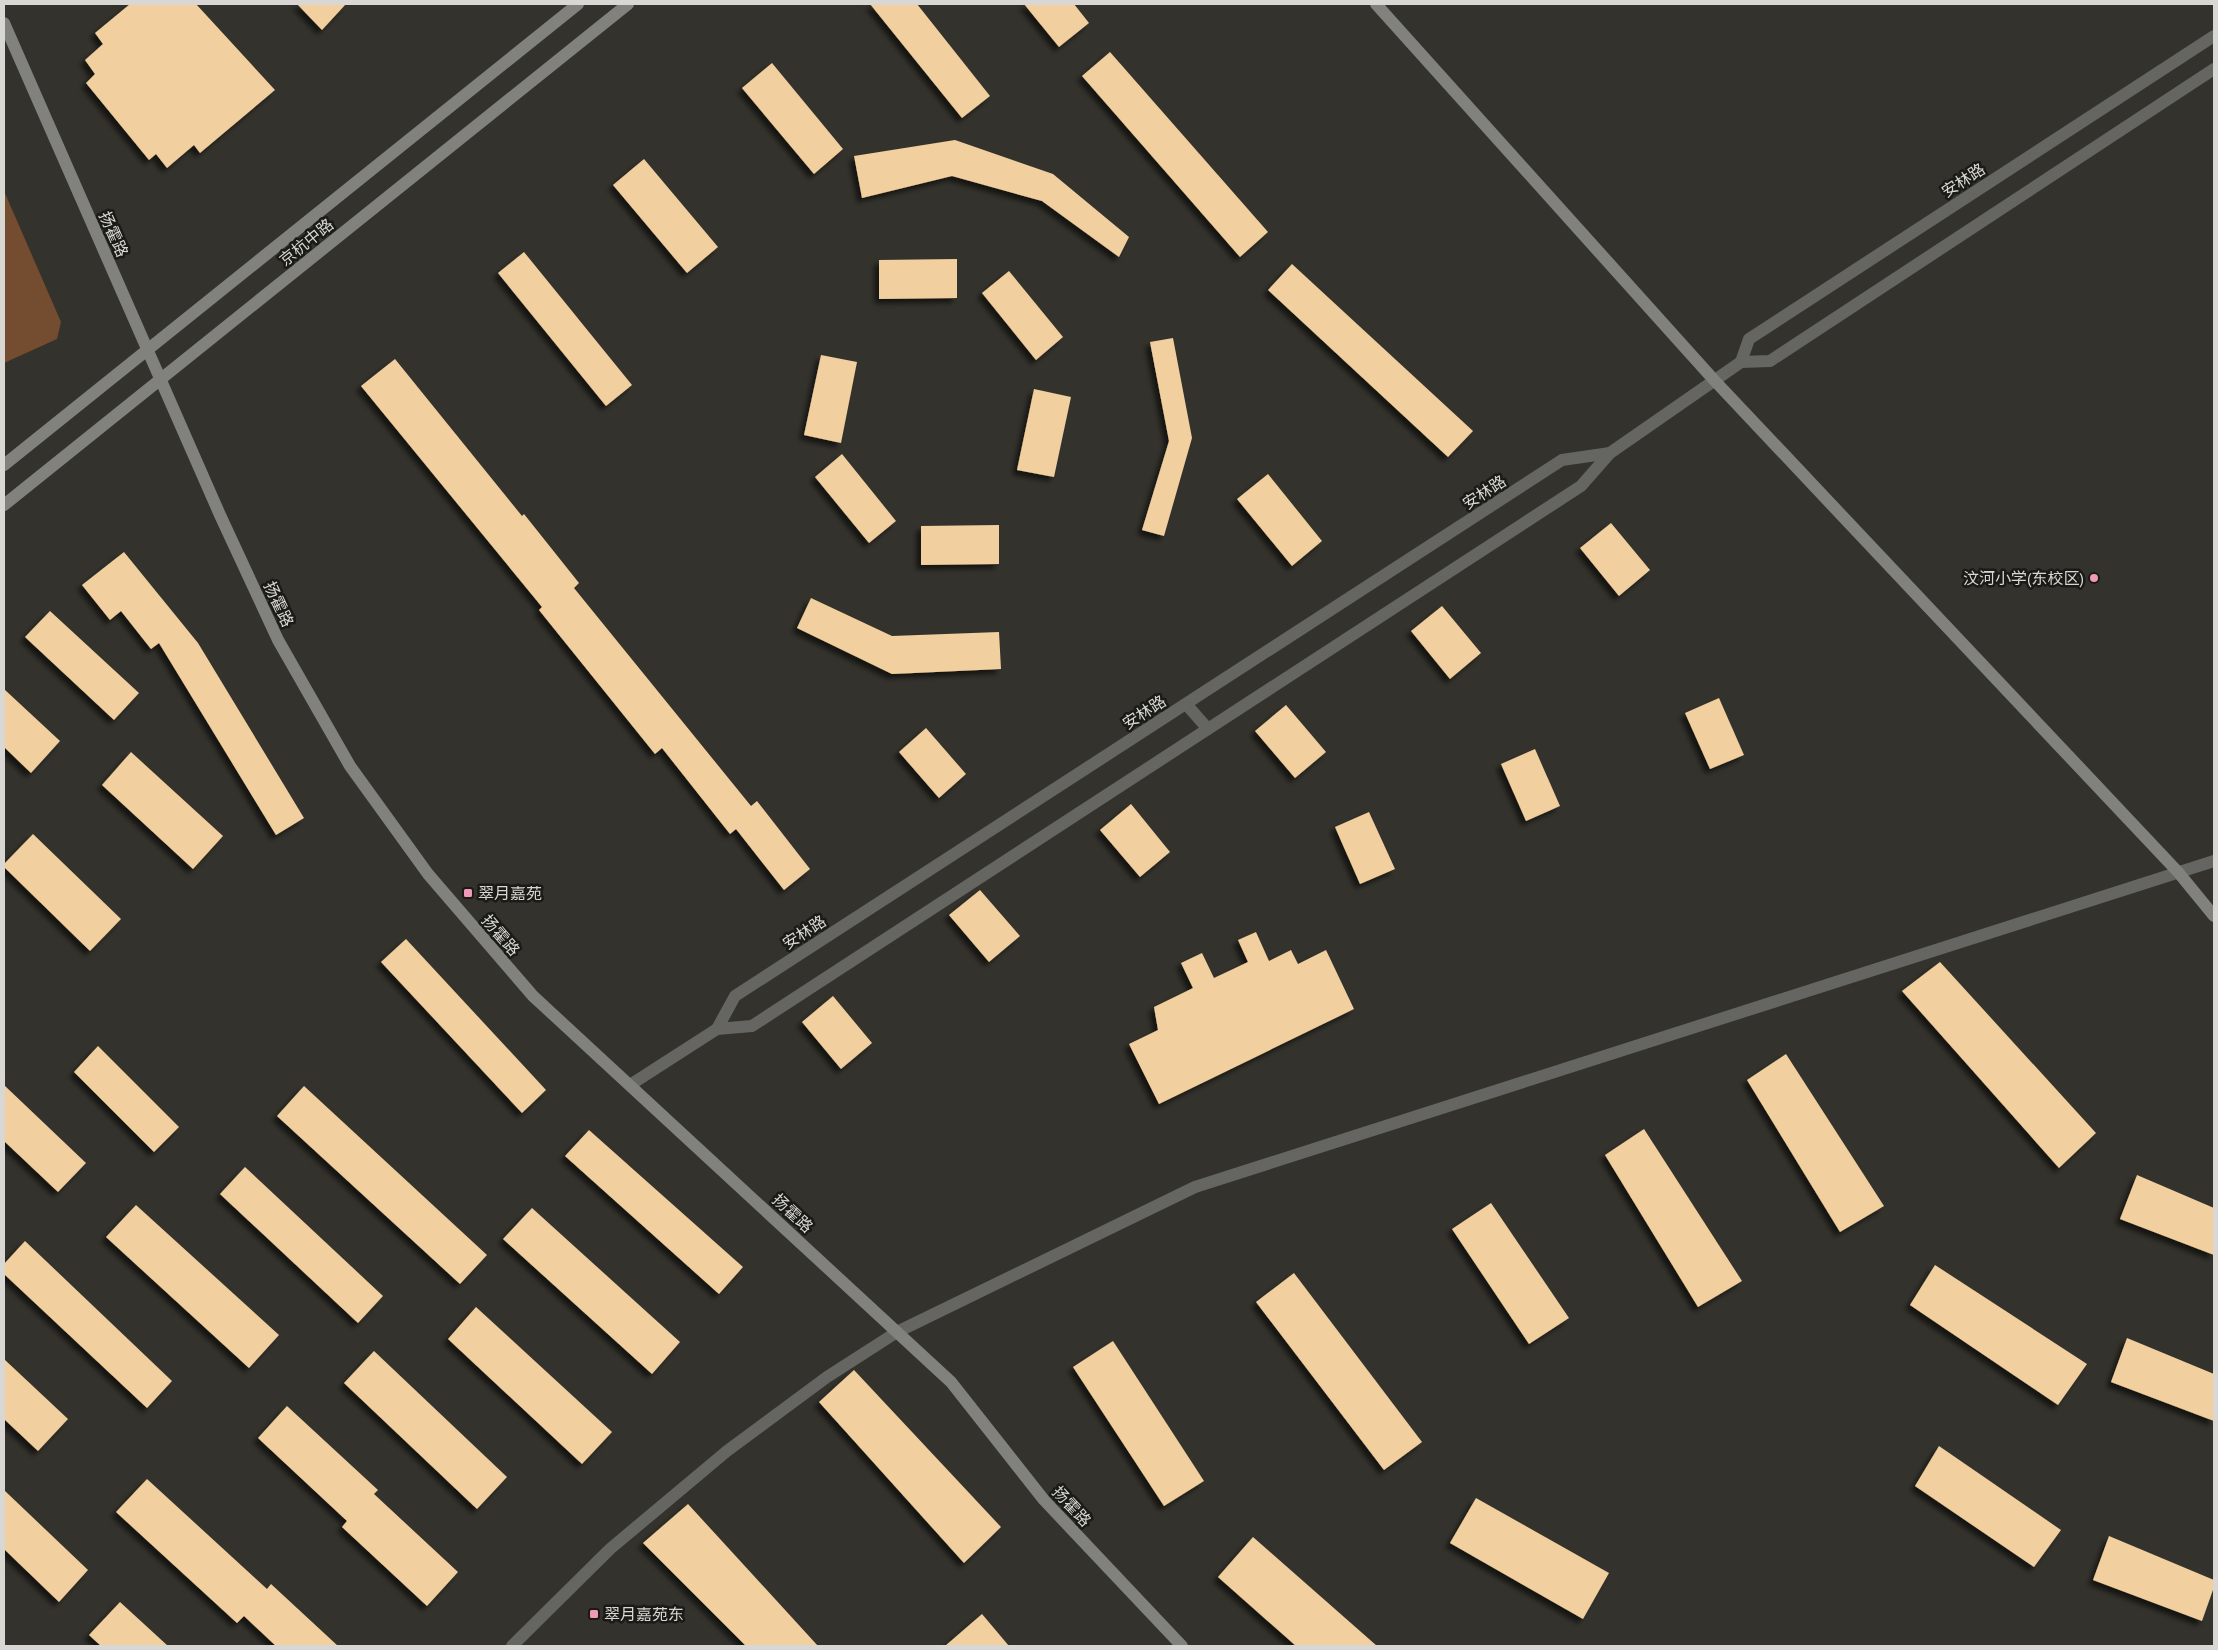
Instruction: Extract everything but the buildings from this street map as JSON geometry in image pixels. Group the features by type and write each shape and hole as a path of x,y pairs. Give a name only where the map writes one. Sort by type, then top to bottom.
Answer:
{"street":[{"name":"京杭中路","path":"4,465 578,4"},
{"name":"京杭中路","path":"4,505 628,4"},
{"path":"1376,4 1714,380 2178,872 2214,916"},
{"name":"扬霍路","path":"4,23 160,380 278,640 350,766 428,874 533,996 951,1382 1044,1500 1182,1646"},
{"name":"安林路","path":"630,1085 717,1029 752,1026 1581,486 1610,453 1741,362 1749,339 2214,36"},
{"path":"1741,362 1770,361 2214,69"},
{"name":"安林路","path":"717,1029 735,996 1562,460 1610,453"},
{"path":"1186,704 1208,729"},
{"path":"512,1646 610,1548 726,1451 827,1377 897,1332 1195,1187 2214,861"}],"shaded area":[{"path":"4,191 61,322 57,339 4,363"}],"place":[{"name":"汶河小学(东校区)","path":"2094,578"},
{"name":"翠月嘉苑","path":"468,893"},
{"name":"翠月嘉苑东","path":"594,1614"}]}
